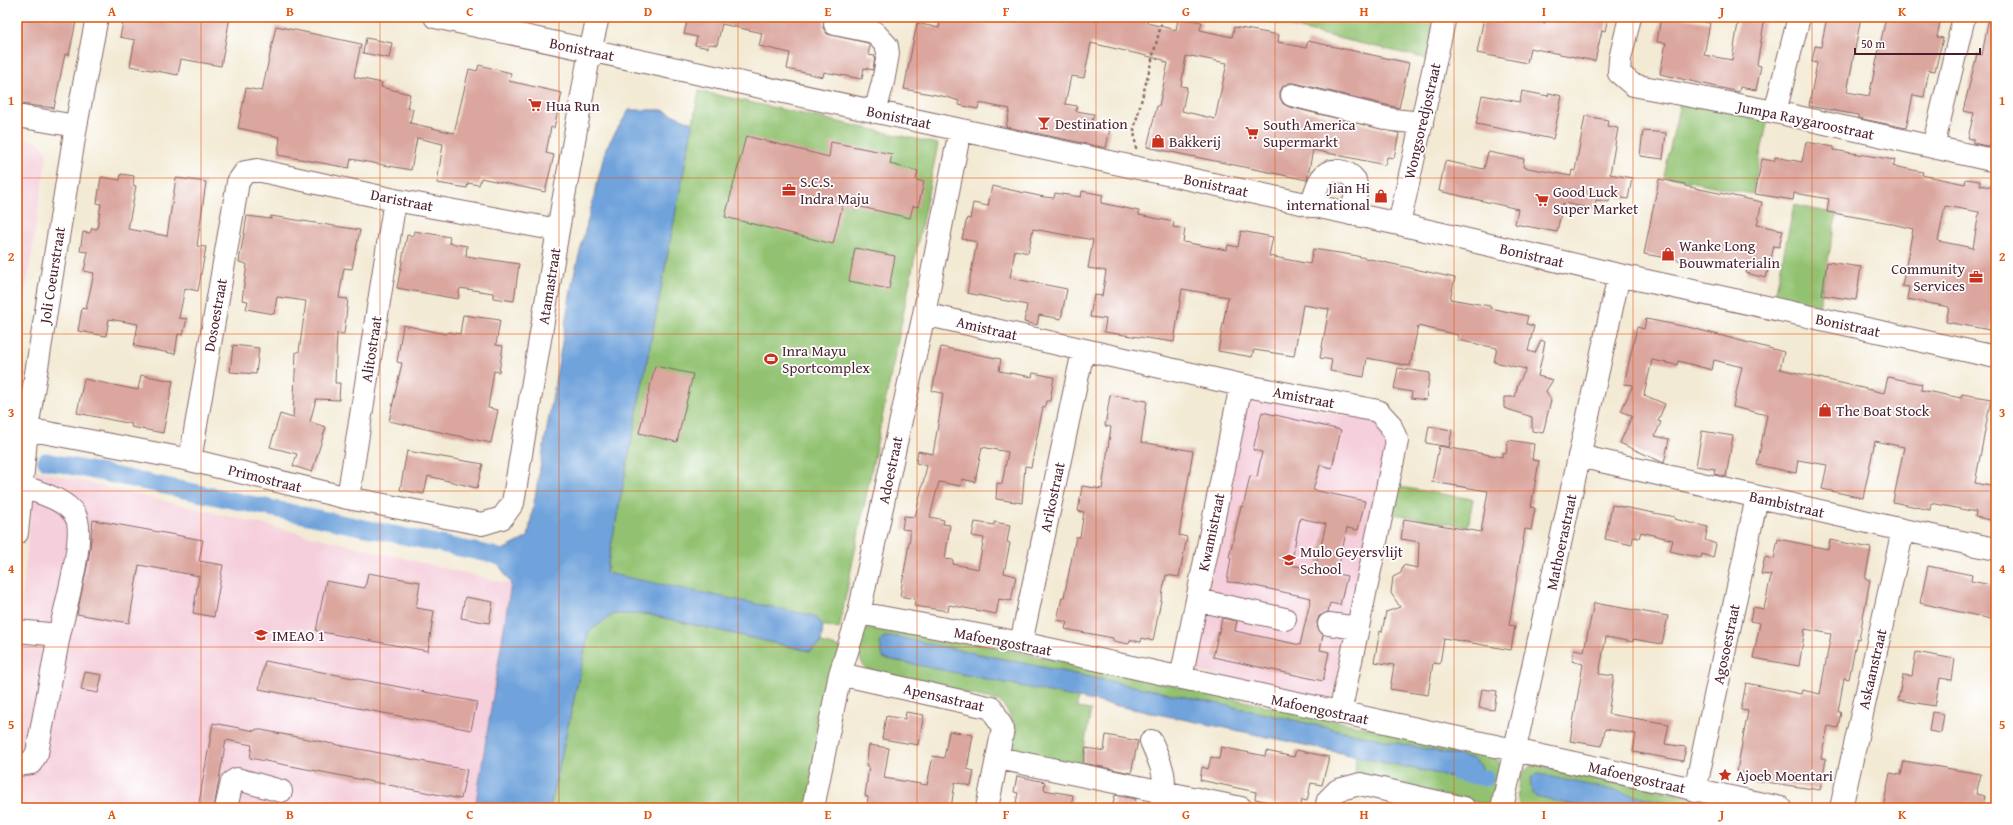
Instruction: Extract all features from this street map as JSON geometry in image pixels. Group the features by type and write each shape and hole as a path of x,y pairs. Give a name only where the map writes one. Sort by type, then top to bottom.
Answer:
{"street":[{"name":"Joli Coeurstraat","path":"17,534 27,429 76,126 97,17"},
{"name":"Bonistraat","path":"434,17 1399,224 1619,275 1996,357"},
{"name":"Atamastraat","path":"502,518 513,503 558,230 590,51 598,17"},
{"name":"Wongsoredjostraat","path":"1399,224 1445,17"},
{"name":"Jumpa Raygaroostraat","path":"1630,17 1620,60 1619,73 1633,85 1775,112 1996,161"},
{"path":"1775,112 1799,17"},
{"path":"1933,147 1964,17"},
{"path":"835,24 874,32 887,46 888,54 883,82 875,112"},
{"path":"1292,95 1394,120 1422,123"},
{"path":"17,116 76,126"},
{"name":"Adoestraat","path":"813,808 840,674 859,613 924,314 960,130"},
{"name":"Daristraat","path":"245,172 258,170 395,200 558,230"},
{"path":"1311,206 1322,176 1327,172 1338,171 1346,173 1355,180 1357,190 1351,214"},
{"name":"Dosoestraat","path":"190,460 238,182 245,172"},
{"name":"Alitostraat","path":"348,498 395,200"},
{"name":"Mathoerastraat","path":"1502,808 1619,275"},
{"name":"Amistraat","path":"924,314 1083,351 1241,385 1378,412 1390,424 1397,441 1340,713"},
{"name":"Arikostraat","path":"1021,643 1083,351"},
{"name":"Kwamistraat","path":"1181,678 1241,385"},
{"name":"Primostraat","path":"27,429 190,460 348,498 482,524 502,518"},
{"name":"Bambistraat","path":"1580,456 1903,530 1996,549"},
{"path":"17,765 31,763 37,753 59,635 73,574 79,530 76,516 64,504 22,486"},
{"name":"Agosoestraat","path":"1696,791 1757,497"},
{"name":"Askaanstraat","path":"1841,808 1903,530"},
{"path":"1197,600 1284,619"},
{"name":"Mafoengostraat","path":"859,613 1021,643 1515,750 1696,791 1781,808"},
{"path":"1329,624 1358,628"},
{"path":"17,631 59,635"},
{"name":"Apensastraat","path":"840,674 992,708 1003,728 987,808"},
{"path":"1151,741 1164,772 1162,800"},
{"path":"998,758 1162,800 1241,808"},
{"path":"226,808 232,782 237,779 281,791"},
{"path":"1326,808 1328,800 1338,790 1360,784 1464,808"}],"path":[{"path":"1139,169 1134,129 1163,17"}],"shaded area":[{"path":"17,137 40,142 47,154 17,347"},
{"name":"Mulo Geyersvlijt School","path":"1249,396 1370,420 1378,424 1388,442 1332,700 1191,670"},
{"name":"IMEAO 1","path":"35,470 511,584 475,808 17,808 17,648"}],"green space":[{"path":"1248,17 1417,17 1435,20 1428,59"},
{"name":"Inra Mayu Sportcomplex","path":"699,91 938,144 839,629 606,573"},
{"path":"1680,103 1768,119 1752,194 1664,176"},
{"path":"1794,205 1837,214 1819,307 1775,295"},
{"path":"1393,486 1473,499 1468,527 1388,513"},
{"path":"614,614 646,614 810,651 821,643 842,648 807,808 550,808 589,631"},
{"path":"879,622 1489,754 1497,759 1502,767 1493,802 1484,804 1355,776 1356,756 1480,783 1482,766 1471,758 975,653 883,658 1078,697 1077,708 1091,710 1080,769 1012,752 1011,744 1013,725 1011,717 999,701 866,669 860,655 862,631 870,625"},
{"path":"1537,765 1748,808 1694,808 1665,802 1536,797 1587,808 1522,808 1518,802 1520,777 1530,766"}],"water":[{"path":"629,110 662,110 693,123 606,573 815,616 823,626 821,643 810,651 646,614 614,614 589,631 550,808 475,808 511,584 493,555 528,537 573,279 606,148"},
{"path":"884,637 897,637 1471,758 1482,766 1480,783 1221,727 883,658 880,643"},
{"path":"1538,774 1694,808 1587,808 1536,797 1531,787 1531,782 1532,776"}],"building":[{"path":"17,17 77,17 69,55 65,54 54,108 18,104 22,89 17,89"},
{"path":"124,17 230,17 221,66 181,59 178,75 130,66 135,40 120,37"},
{"path":"688,17 825,17 823,28 827,34 868,43 870,46 868,55 875,56 873,70 864,68 862,79 824,72 823,77 787,69 790,53 759,46 762,33 722,24 717,45 708,44 708,48 695,45 697,37 684,34"},
{"path":"941,17 1117,17 1129,19 1130,17 1148,17 1147,23 1176,30 1178,19 1202,22 1200,30 1232,37 1234,27 1279,35 1278,42 1306,48 1308,41 1409,63 1399,108 1295,83 1289,83 1283,86 1280,92 1280,98 1283,104 1289,107 1399,133 1394,158 1387,157 1385,165 1313,150 1307,180 1147,147 1157,106 1159,106 1168,63 1164,62 1164,60 1091,43 1084,78 1071,76 1065,104 1077,106 1076,111 1094,114 1091,126 1110,129 1106,148 1006,127 1010,109 979,103 978,109 959,105 959,101 947,97 904,89 917,23 939,28","holes":["1186,56 1227,63 1215,119 1182,111 1187,87 1181,86"]},
{"path":"1484,17 1512,17 1545,23 1546,17 1608,17 1605,31 1602,30 1595,61 1530,48 1527,63 1477,53"},
{"path":"1661,17 1677,17 1710,23 1704,55 1732,60 1739,17 1765,17 1757,65 1761,66 1756,90 1740,87 1739,92 1660,74 1666,43 1657,42"},
{"path":"1827,17 1861,17 1847,92 1869,96 1886,17 1941,17 1937,37 1943,38 1935,71 1929,70 1924,97 1913,95 1906,128 1858,118 1858,115 1809,106 1817,63 1812,62 1815,46 1821,47"},
{"path":"1989,17 1996,17 1996,148 1973,143 1973,139 1968,138 1974,113 1963,111 1977,54 1982,55"},
{"path":"276,26 361,44 354,77 382,83 381,87 410,94 407,108 413,109 410,123 454,133 469,69 477,71 479,65 511,73 509,81 562,93 554,128 551,127 546,153 554,155 545,192 481,178 479,185 468,183 467,188 437,183 443,144 417,138 411,170 351,159 349,168 278,155 280,137 238,128 246,88 262,91"},
{"path":"366,38 392,43 389,58 363,53"},
{"path":"1522,91 1548,96 1549,93 1562,96 1553,139 1476,124 1482,95 1520,102"},
{"path":"1585,116 1608,120 1607,126 1618,128 1610,174 1632,178 1628,199 1610,196 1609,202 1596,200 1595,209 1563,203 1557,232 1515,224 1518,209 1439,191 1445,161 1484,169 1488,152 1524,159 1523,167 1571,176 1572,170 1575,171"},
{"path":"1643,131 1666,133 1663,159 1640,156"},
{"name":"S.C.S. Indra Maju","path":"746,136 829,157 831,142 892,154 890,164 918,171 916,180 924,182 918,207 913,206 910,218 843,203 833,244 725,217"},
{"path":"1806,142 1834,147 1834,150 1895,160 1893,166 1923,172 1922,175 1965,184 1966,179 1980,181 1980,185 1996,188 1996,302 1990,330 1946,322 1949,307 1907,299 1909,287 1902,286 1913,229 1885,222 1827,212 1829,199 1794,193 1793,200 1755,194 1762,159 1774,161 1775,157 1802,162","holes":["1945,206 1979,212 1973,248 1938,241"]},
{"path":"121,174 134,176 133,185 136,186 128,229 167,236 176,178 206,182 197,246 206,247 198,291 185,288 179,318 187,319 183,335 178,334 175,354 134,346 138,324 109,319 106,336 78,331 82,308 86,309 94,273 84,271 88,252 80,251 83,232 90,233 92,228 97,229 101,204 97,203 101,177 120,180"},
{"path":"1659,179 1762,202 1757,225 1783,230 1779,247 1774,246 1766,278 1746,273 1748,268 1707,260 1706,265 1644,254"},
{"path":"992,186 1054,198 1055,193 1081,197 1082,191 1103,195 1101,203 1139,211 1139,215 1174,222 1173,227 1185,229 1183,242 1227,250 1228,245 1238,247 1241,231 1273,237 1269,256 1310,264 1313,249 1352,255 1455,278 1450,299 1490,306 1490,308 1528,316 1526,324 1534,326 1528,351 1535,353 1541,340 1545,342 1538,376 1553,380 1546,391 1551,400 1543,433 1532,431 1532,417 1504,408 1504,397 1515,397 1518,384 1526,369 1494,362 1497,348 1457,340 1458,335 1418,326 1410,366 1367,358 1364,377 1330,371 1332,360 1320,358 1329,309 1303,305 1294,356 1254,350 1252,357 1218,351 1228,297 1182,289 1174,342 1104,332 1106,319 1090,317 1094,295 1102,296 1106,271 1088,268 1093,240 1033,229 1028,253 1015,250 1010,278 1067,289 1061,319 1039,315 1037,325 1024,322 1027,305 967,293 977,242 962,239 967,218 970,219 973,203 988,206"},
{"path":"247,216 271,219 271,216 360,230 352,269 344,268 339,298 348,299 344,334 337,333 335,383 340,383 339,400 316,399 310,422 326,427 312,472 293,466 297,454 270,447 280,414 293,418 296,352 299,352 306,301 277,297 274,314 246,309 248,301 242,300 247,264 239,262"},
{"path":"414,231 450,237 449,243 467,246 466,256 519,264 514,301 493,298 493,293 460,288 458,299 397,288 407,235 413,236"},
{"path":"855,248 895,256 889,289 849,281"},
{"path":"1827,262 1861,267 1856,300 1822,295"},
{"path":"463,315 500,320 496,345 503,346 499,372 494,371 488,408 498,410 491,443 389,421 402,363 397,362 403,325 446,334 447,332 460,334"},
{"path":"1646,319 1692,328 1784,352 1780,369 1884,393 1888,377 1922,384 1921,390 1961,398 1962,394 1991,399 1975,483 1996,487 1996,521 1975,517 1976,512 1931,503 1930,510 1893,502 1904,447 1875,441 1863,498 1822,489 1827,465 1798,460 1796,473 1757,465 1767,415 1733,407 1742,367 1714,360 1712,370 1678,361 1677,365 1652,360 1644,395 1665,404 1658,421 1661,422 1655,436 1669,439 1664,463 1620,443 1632,416 1621,411 1633,385 1624,384 1637,327 1644,329"},
{"path":"233,345 259,348 256,374 230,372"},
{"path":"941,347 1001,359 999,371 1032,377 1033,373 1054,377 1050,401 1046,401 1045,407 1043,407 1031,467 1025,466 1022,503 996,499 997,483 1002,484 1008,452 982,447 975,482 962,479 961,486 939,482 930,517 944,520 943,524 950,525 945,559 953,560 953,564 978,569 984,538 972,536 975,522 994,525 994,522 1010,525 1007,542 1010,543 1004,573 1016,576 1011,601 999,599 996,614 949,605 948,611 914,606 915,599 900,596 910,537 910,530 902,529 904,516 915,517 927,466 916,463 918,451 933,454 942,401 943,393 932,391"},
{"path":"655,366 693,374 677,442 639,433"},
{"path":"1398,368 1430,373 1426,400 1411,398 1412,392 1394,389"},
{"path":"141,375 173,381 163,433 131,427 132,424 77,413 84,379 138,390"},
{"path":"1110,395 1147,401 1141,442 1193,451 1179,535 1187,537 1179,577 1166,575 1153,641 1142,638 1141,642 1130,640 1129,644 1113,641 1113,638 1065,629 1067,622 1057,620 1062,597 1064,597 1076,537 1080,537 1084,512 1078,511 1082,486 1102,489 1111,427 1105,426"},
{"path":"1262,412 1341,430 1332,468 1320,465 1313,490 1365,501 1358,530 1347,528 1337,574 1347,576 1340,605 1330,603 1328,612 1319,616 1317,622 1318,629 1323,635 1320,650 1329,652 1323,681 1213,657 1222,618 1237,621 1235,631 1300,645 1311,598 1241,583 1227,582 1231,558 1229,557 1241,506 1243,507 1250,476 1257,477 1262,452 1253,450","holes":["1300,518 1326,524 1315,570 1291,565"]},
{"path":"1429,426 1452,430 1449,447 1426,443"},
{"path":"1702,431 1733,436 1726,477 1714,474 1715,469 1696,466"},
{"path":"1508,440 1534,444 1532,460 1539,461 1531,507 1535,508 1531,530 1525,529 1509,625 1515,626 1511,650 1444,638 1440,664 1433,663 1428,695 1390,689 1394,665 1374,662 1380,631 1382,632 1386,612 1400,607 1391,593 1393,577 1401,573 1403,565 1418,568 1419,542 1401,539 1404,519 1481,532 1488,491 1432,482 1439,446 1502,457 1503,452 1506,453"},
{"path":"407,451 483,464 477,488 428,476 424,494 400,490"},
{"path":"1612,505 1675,517 1674,519 1708,527 1705,540 1716,544 1713,558 1702,554 1701,558 1670,551 1673,540 1641,532 1639,538 1633,537 1632,545 1605,539"},
{"path":"93,520 203,540 199,561 223,565 214,617 193,613 199,576 139,565 129,623 77,614 89,557"},
{"path":"1778,539 1828,549 1830,540 1871,548 1865,579 1870,580 1859,639 1857,638 1849,679 1844,678 1838,712 1841,712 1838,728 1828,726 1821,758 1826,759 1820,790 1745,779 1746,773 1737,771 1748,711 1741,710 1746,683 1801,694 1802,690 1820,694 1831,634 1805,629 1799,666 1753,658 1760,623 1750,621 1753,607 1764,609 1771,575 1761,574 1765,557 1774,559"},
{"path":"1928,566 1972,575 1971,581 1996,586 1996,620 1920,603"},
{"path":"368,573 420,582 416,608 434,611 428,651 316,631 326,581 365,588"},
{"path":"465,597 493,602 489,623 461,618"},
{"path":"1594,603 1668,616 1662,644 1633,639 1633,642 1606,637 1599,674 1614,676 1608,714 1669,724 1665,744 1686,747 1683,761 1633,752 1636,734 1605,729 1602,746 1570,741 1583,664 1572,661 1574,649 1584,651"},
{"path":"1916,652 1955,659 1952,680 1940,678 1935,706 1898,700 1903,675 1912,676"},
{"path":"265,661 477,702 471,730 259,689"},
{"path":"85,672 102,675 98,693 81,690"},
{"path":"1482,689 1497,691 1494,710 1479,708"},
{"path":"906,712 924,715 918,745 882,739 886,716 905,719"},
{"path":"1932,712 1944,714 1941,733 1929,731"},
{"path":"213,723 255,731 256,729 467,770 461,799 250,758 252,745 226,740 214,808 198,808"},
{"path":"949,731 973,735 967,769 974,771 971,786 955,782 951,808 867,808 868,797 865,796 869,766 866,766 869,745 889,748 884,778 927,785 933,756 944,758"},
{"path":"1106,735 1138,741 1131,773 1083,763 1086,748 1104,751"},
{"path":"1221,747 1265,756 1266,751 1294,757 1296,750 1329,757 1322,785 1311,783 1307,801 1302,800 1300,808 1296,808 1255,799 1256,792 1200,780 1202,767 1208,769 1211,757 1219,759"},
{"path":"1904,761 1981,774 1976,794 1985,796 1983,808 1883,808 1890,773 1901,775"},
{"path":"1017,776 1045,782 1044,790 1073,795 1071,808 1015,808 1018,793 1014,792"},
{"path":"1115,795 1136,799 1134,808 1112,808"}],"waterway":[{"path":"46,461 493,555 515,562"},
{"path":"1458,773 1485,778"}],"place":[{"name":"Hua Run","path":"535,105"},
{"name":"Destination","path":"1044,123"},
{"name":"South America Supermarkt","path":"1252,133"},
{"name":"Bakkerij","path":"1158,141"},
{"name":"S.C.S. Indra Maju","path":"789,190"},
{"name":"Jian Hi international","path":"1381,196"},
{"name":"Good Luck Super Market","path":"1542,200"},
{"name":"Wanke Long Bouwmaterialin","path":"1668,254"},
{"name":"Community Services","path":"1976,277"},
{"name":"Inra Mayu Sportcomplex","path":"771,359"},
{"name":"The Boat Stock","path":"1825,410"},
{"name":"Mulo Geyersvlijt School","path":"1289,560"},
{"name":"IMEAO 1","path":"261,635"},
{"name":"Ajoeb Moentari","path":"1725,775"}]}
